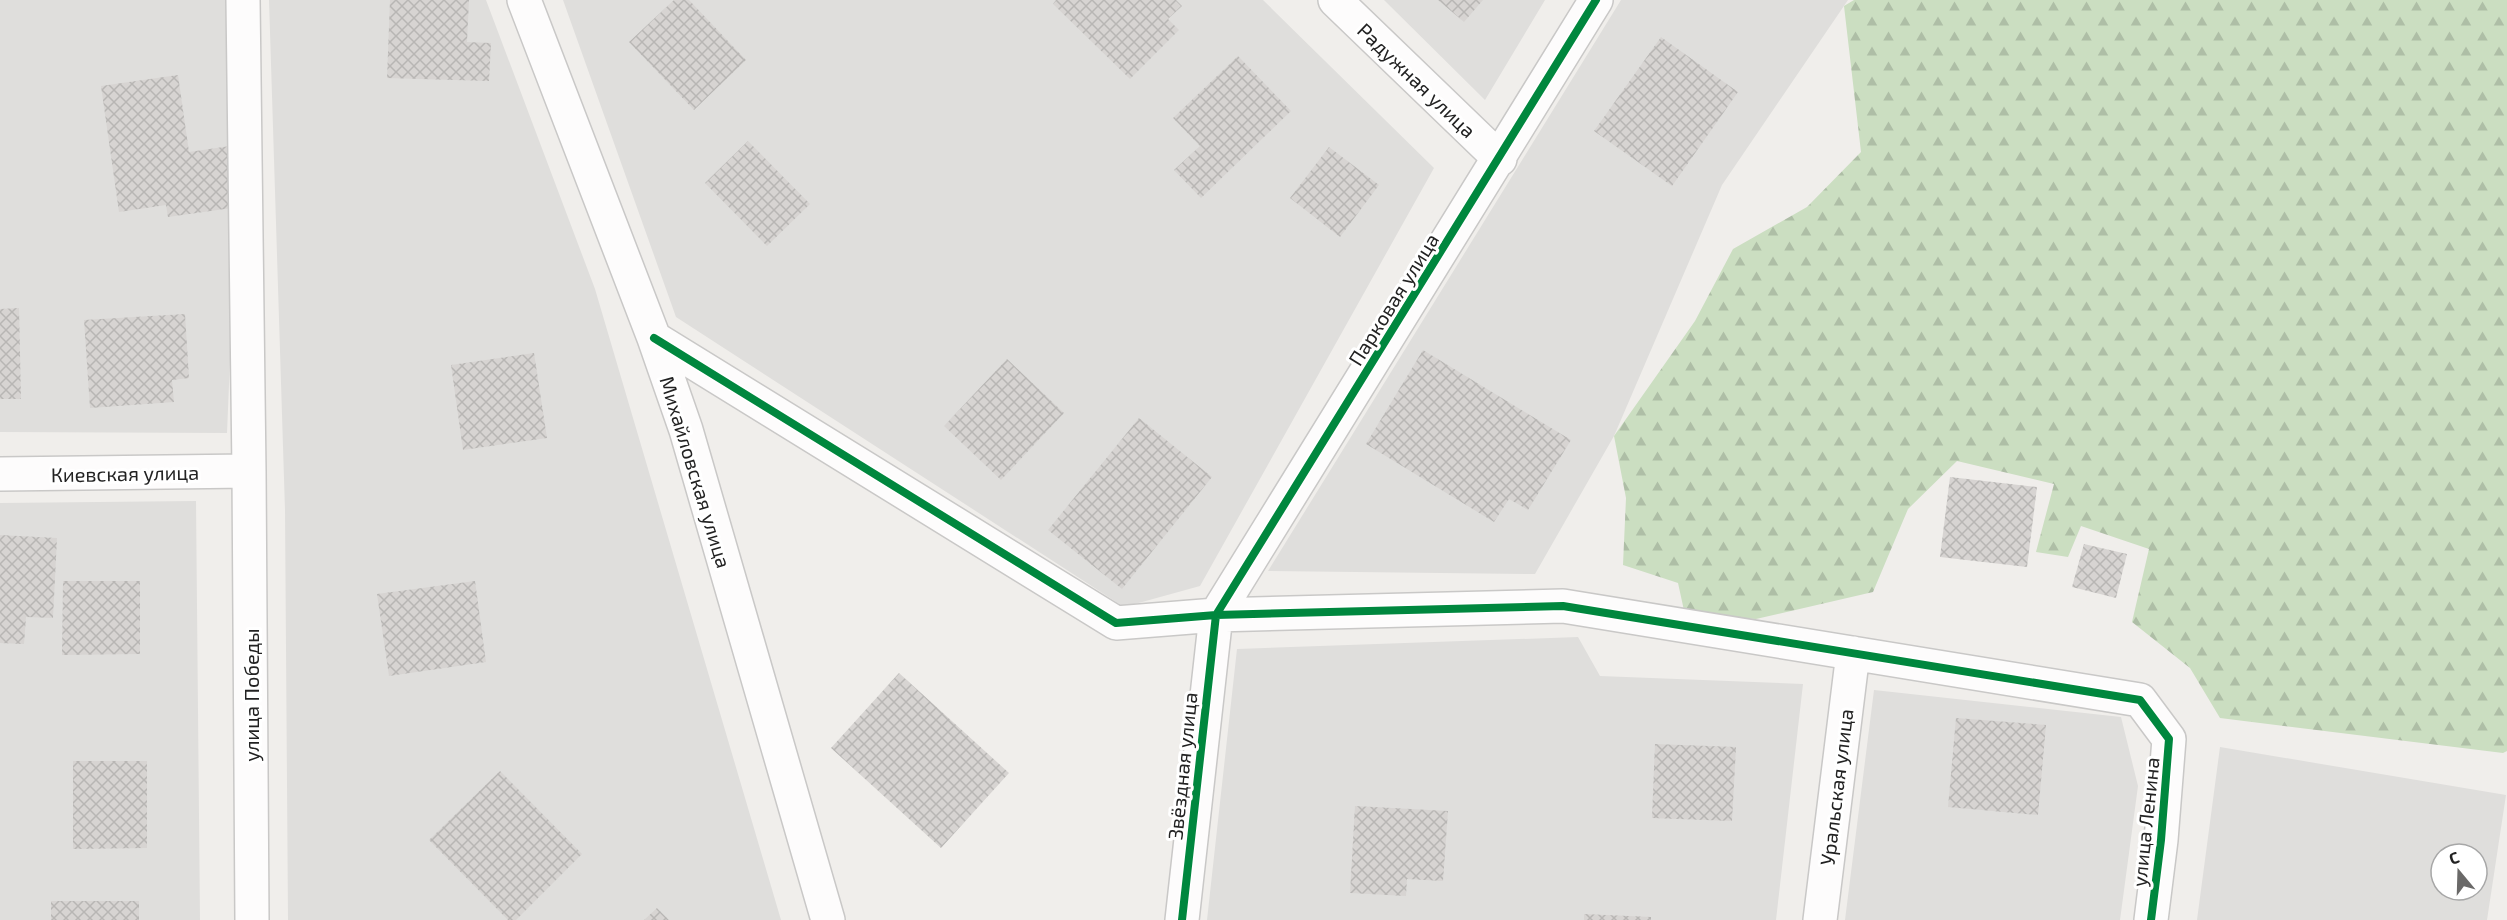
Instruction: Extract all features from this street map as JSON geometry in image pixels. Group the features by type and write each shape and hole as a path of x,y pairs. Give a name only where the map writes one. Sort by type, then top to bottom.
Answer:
{"street":[{"name":"улица Победы","path":"243,0 252,920"},
{"name":"Михайловская улица","path":"524,0 654,338 686,430 828,920"},
{"name":"Радужная улица","path":"1335,0 1500,159"},
{"name":"Парковая улица","path":"1216,615 1500,159 1596,0"},
{"path":"654,338 1116,623 1216,615 1563,606 1852,654"},
{"name":"Киевская улица","path":"0,474 249,471"},
{"name":"Звёздная улица","path":"1182,920 1216,615"},
{"name":"улица Ленина","path":"1852,654 2140,700 2169,739 2161,840 2151,920"},
{"name":"Уральская улица","path":"1820,920 1852,654"}],"shaded area":[{"path":"0,0 230,0 239,143 227,433 0,432"},
{"path":"269,0 486,0 595,289 781,920 288,920 285,510"},
{"path":"563,0 1263,0 1434,168 1200,586 1124,607 676,317"},
{"path":"1384,0 1545,0 1485,100"},
{"path":"1621,0 1848,0 1722,185 1614,436 1535,574 1268,571"},
{"path":"196,501 200,920 0,920 0,503"},
{"path":"1578,637 1600,676 1803,684 1776,920 1207,920 1237,649"},
{"path":"1874,690 2121,717 2138,786 2120,920 1845,920"},
{"path":"2220,747 2506,795 2487,920 2197,920"}],"green space":[{"path":"1854,0 2507,0 2507,751 2503,753 2220,718 2190,668 2132,622 2149,549 2081,526 2068,557 2036,552 2054,484 1957,461 1908,509 1873,592 1756,619 1685,615 1678,583 1623,565 1626,498 1614,436 1695,321 1733,249 1807,207 1861,152 1844,6"}],"building":[{"path":"390,0 469,0 467,42 491,43 489,81 387,78"},
{"path":"674,0 689,0 746,60 694,110 629,42"},
{"path":"1056,0 1176,0 1182,6 1168,19 1179,30 1130,79 1053,4"},
{"path":"1438,0 1483,0 1464,22"},
{"path":"1661,37 1738,92 1672,186 1594,131"},
{"path":"1238,56 1291,111 1201,198 1174,170 1200,146 1173,118"},
{"path":"178,75 189,152 230,146 239,207 168,217 166,205 119,212 101,86"},
{"path":"748,141 810,204 767,246 705,183"},
{"path":"1329,147 1379,185 1340,237 1290,198"},
{"path":"19,308 21,399 0,399 0,309"},
{"path":"185,314 189,378 172,380 174,402 90,408 84,320"},
{"path":"1423,350 1571,440 1528,510 1509,499 1494,522 1366,444"},
{"path":"534,353 547,438 463,450 451,365"},
{"path":"1007,359 1064,413 1001,480 944,426"},
{"path":"1139,418 1212,477 1122,589 1048,530"},
{"path":"1950,477 2037,487 2027,567 1940,557"},
{"path":"0,535 57,538 53,618 26,617 24,644 0,643"},
{"path":"2084,544 2127,554 2116,598 2072,587"},
{"path":"63,581 140,581 140,654 62,655"},
{"path":"475,581 486,662 389,676 377,594"},
{"path":"899,673 1009,773 941,848 831,748"},
{"path":"1956,718 2046,725 2038,815 1948,807"},
{"path":"1655,744 1736,747 1732,821 1652,818"},
{"path":"73,761 147,761 147,848 73,849"},
{"path":"500,771 582,854 516,920 508,920 429,840"},
{"path":"1355,806 1448,811 1443,881 1407,879 1406,896 1350,893"},
{"path":"51,901 139,901 139,920 51,920"},
{"path":"657,908 669,920 644,920"},
{"path":"1584,914 1651,917 1651,920 1584,920"}],"cycle path":[{"path":"1182,920 1216,615 1596,0"},
{"path":"654,338 1116,623 1216,615 1563,606 2140,700 2169,739 2161,840 2151,920"}]}
